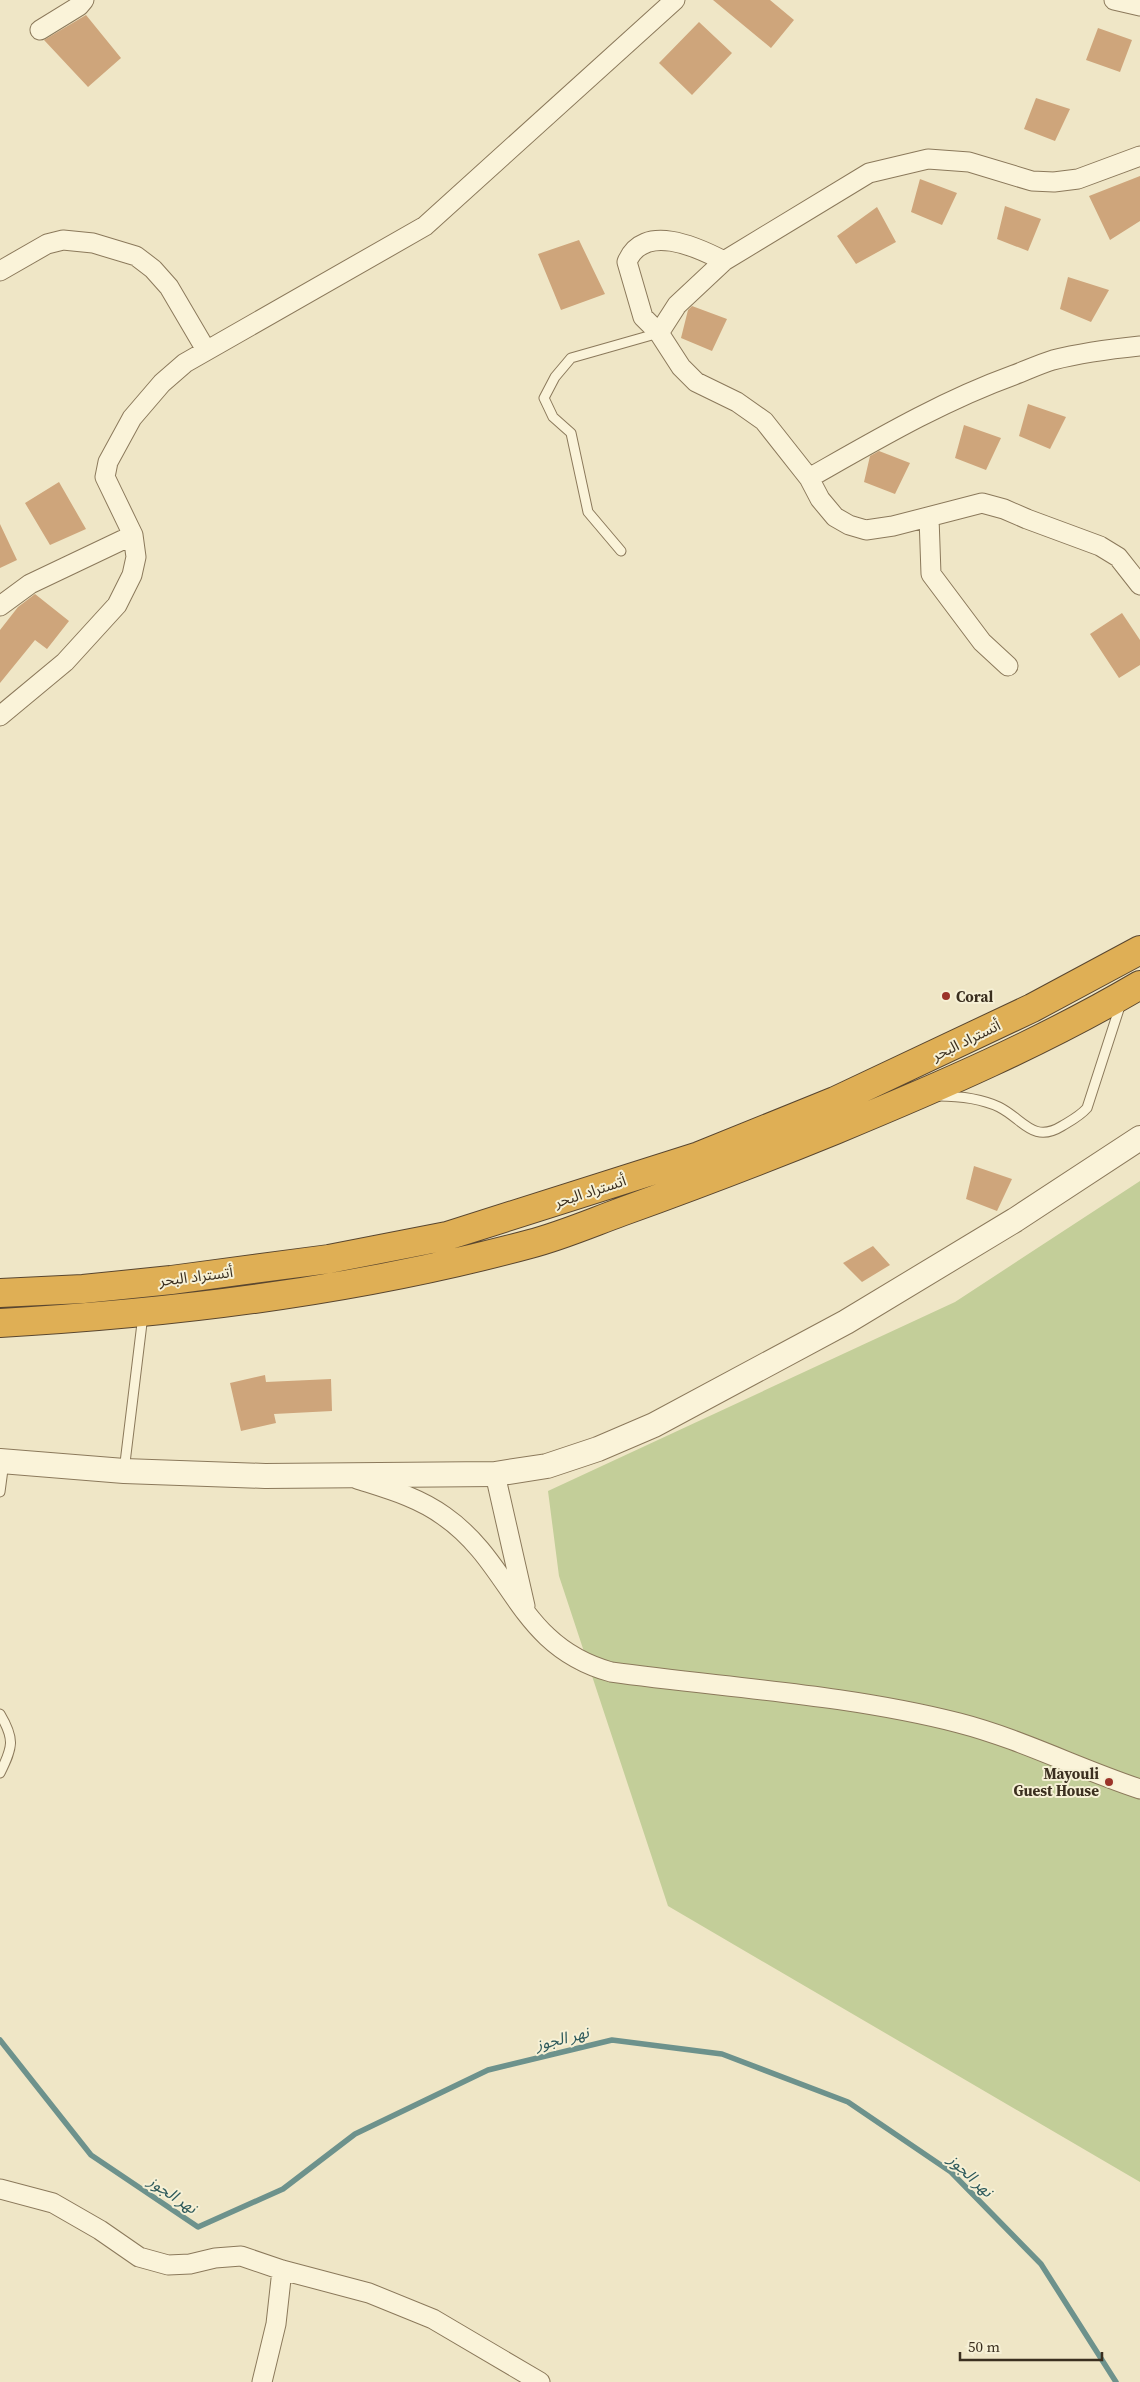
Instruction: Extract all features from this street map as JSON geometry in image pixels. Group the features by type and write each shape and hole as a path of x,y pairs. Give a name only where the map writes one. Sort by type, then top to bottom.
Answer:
{"highway":[{"name":"أتستراد البحر","path":"0,1293 83,1289 171,1280 329,1259 447,1236 699,1156 835,1101 1032,1008 1140,950"},
{"name":"أتستراد البحر","path":"0,1323 143,1314 322,1290 427,1270 534,1243 728,1174 896,1104 1040,1040 1132,990"}],"street":[{"path":"40,30 79,6 84,0"},
{"path":"0,716 64,662 117,605 132,575 136,557 133,535 105,477 108,462 132,418 162,383 185,363 206,350 425,226 675,0"},
{"path":"1114,0 1140,6"},
{"path":"659,333 677,305 724,261 869,173 895,165 928,159 969,162 1032,181 1054,182 1078,179 1140,156"},
{"path":"0,271 47,244 63,240 92,243 136,256 154,269 169,287 206,350"},
{"path":"724,261 704,250 666,241 648,241 637,246 630,253 627,262 643,317 659,333 681,367 696,382 737,402 764,421 810,478 820,499 835,517 849,525 866,530 929,517 955,508 982,503 1004,509 1027,520 1100,546 1118,557 1140,585"},
{"path":"810,478 885,434 950,401 1001,379 1053,360 1111,349 1140,346"},
{"path":"929,517 931,574 982,642 1008,666"},
{"path":"0,606 30,584 133,535"},
{"path":"2,1462 124,1471 265,1476 494,1474 547,1466 598,1449 654,1425 846,1322 1015,1220 1140,1138"},
{"path":"494,1474 528,1617"},
{"path":"344,1475 411,1496 445,1516 475,1544 528,1617 551,1641 576,1659 597,1668 612,1672 722,1687 850,1701 916,1713 961,1724 1022,1744 1140,1789"},
{"path":"0,2189 53,2203 100,2230 139,2257 168,2265 241,2256 282,2270 368,2293 433,2319 540,2382"},
{"path":"262,2382 276,2324 282,2270"}],"lane":[{"path":"621,551 588,512 571,433 553,417 544,398 555,377 571,358 659,333"},
{"path":"896,1104 933,1096 968,1098 999,1107 1038,1132 1051,1133 1082,1114 1087,1108 1132,990"},
{"path":"124,1471 143,1314"},
{"path":"0,1492 2,1462"},
{"path":"0,1714 10,1731 12,1744 0,1773"}],"green space":[{"path":"1140,1181 1140,2182 668,1906 559,1576 548,1491 955,1302"}],"building":[{"path":"713,0 770,0 794,20 771,48"},
{"path":"86,15 121,58 88,87 44,40"},
{"path":"699,22 732,53 692,95 659,63"},
{"path":"1098,28 1132,40 1120,72 1086,60"},
{"path":"1036,98 1070,109 1055,141 1024,129"},
{"path":"1140,176 1140,221 1110,240 1089,196"},
{"path":"920,179 957,193 942,225 911,212"},
{"path":"1005,206 1041,219 1028,251 997,239"},
{"path":"877,207 896,242 856,264 837,236"},
{"path":"579,240 605,294 561,310 538,254"},
{"path":"1068,277 1109,290 1091,322 1060,309"},
{"path":"692,306 727,319 712,351 681,338 688,310"},
{"path":"1028,404 1066,417 1050,449 1019,436"},
{"path":"964,425 1001,438 986,470 955,458"},
{"path":"879,451 910,463 895,494 864,482 870,456"},
{"path":"59,482 86,529 50,545 25,503"},
{"path":"0,524 17,560 0,568"},
{"path":"35,594 69,621 47,649 35,640 0,683 0,630 18,607"},
{"path":"1122,613 1140,640 1140,665 1119,678 1090,634"},
{"path":"974,1166 1012,1179 997,1211 966,1199"},
{"path":"873,1246 890,1265 862,1282 843,1263"},
{"path":"265,1375 266,1382 331,1379 332,1411 274,1414 276,1423 241,1431 230,1383"}],"waterway":[{"name":"نهر الجوز","path":"0,2040 91,2155 198,2227 283,2189 355,2134 488,2070 612,2040 722,2054 848,2102 951,2172 1041,2264 1116,2382"}],"place":[{"name":"Coral","path":"946,996"},
{"name":"Mayouli Guest House","path":"1109,1782"}]}
